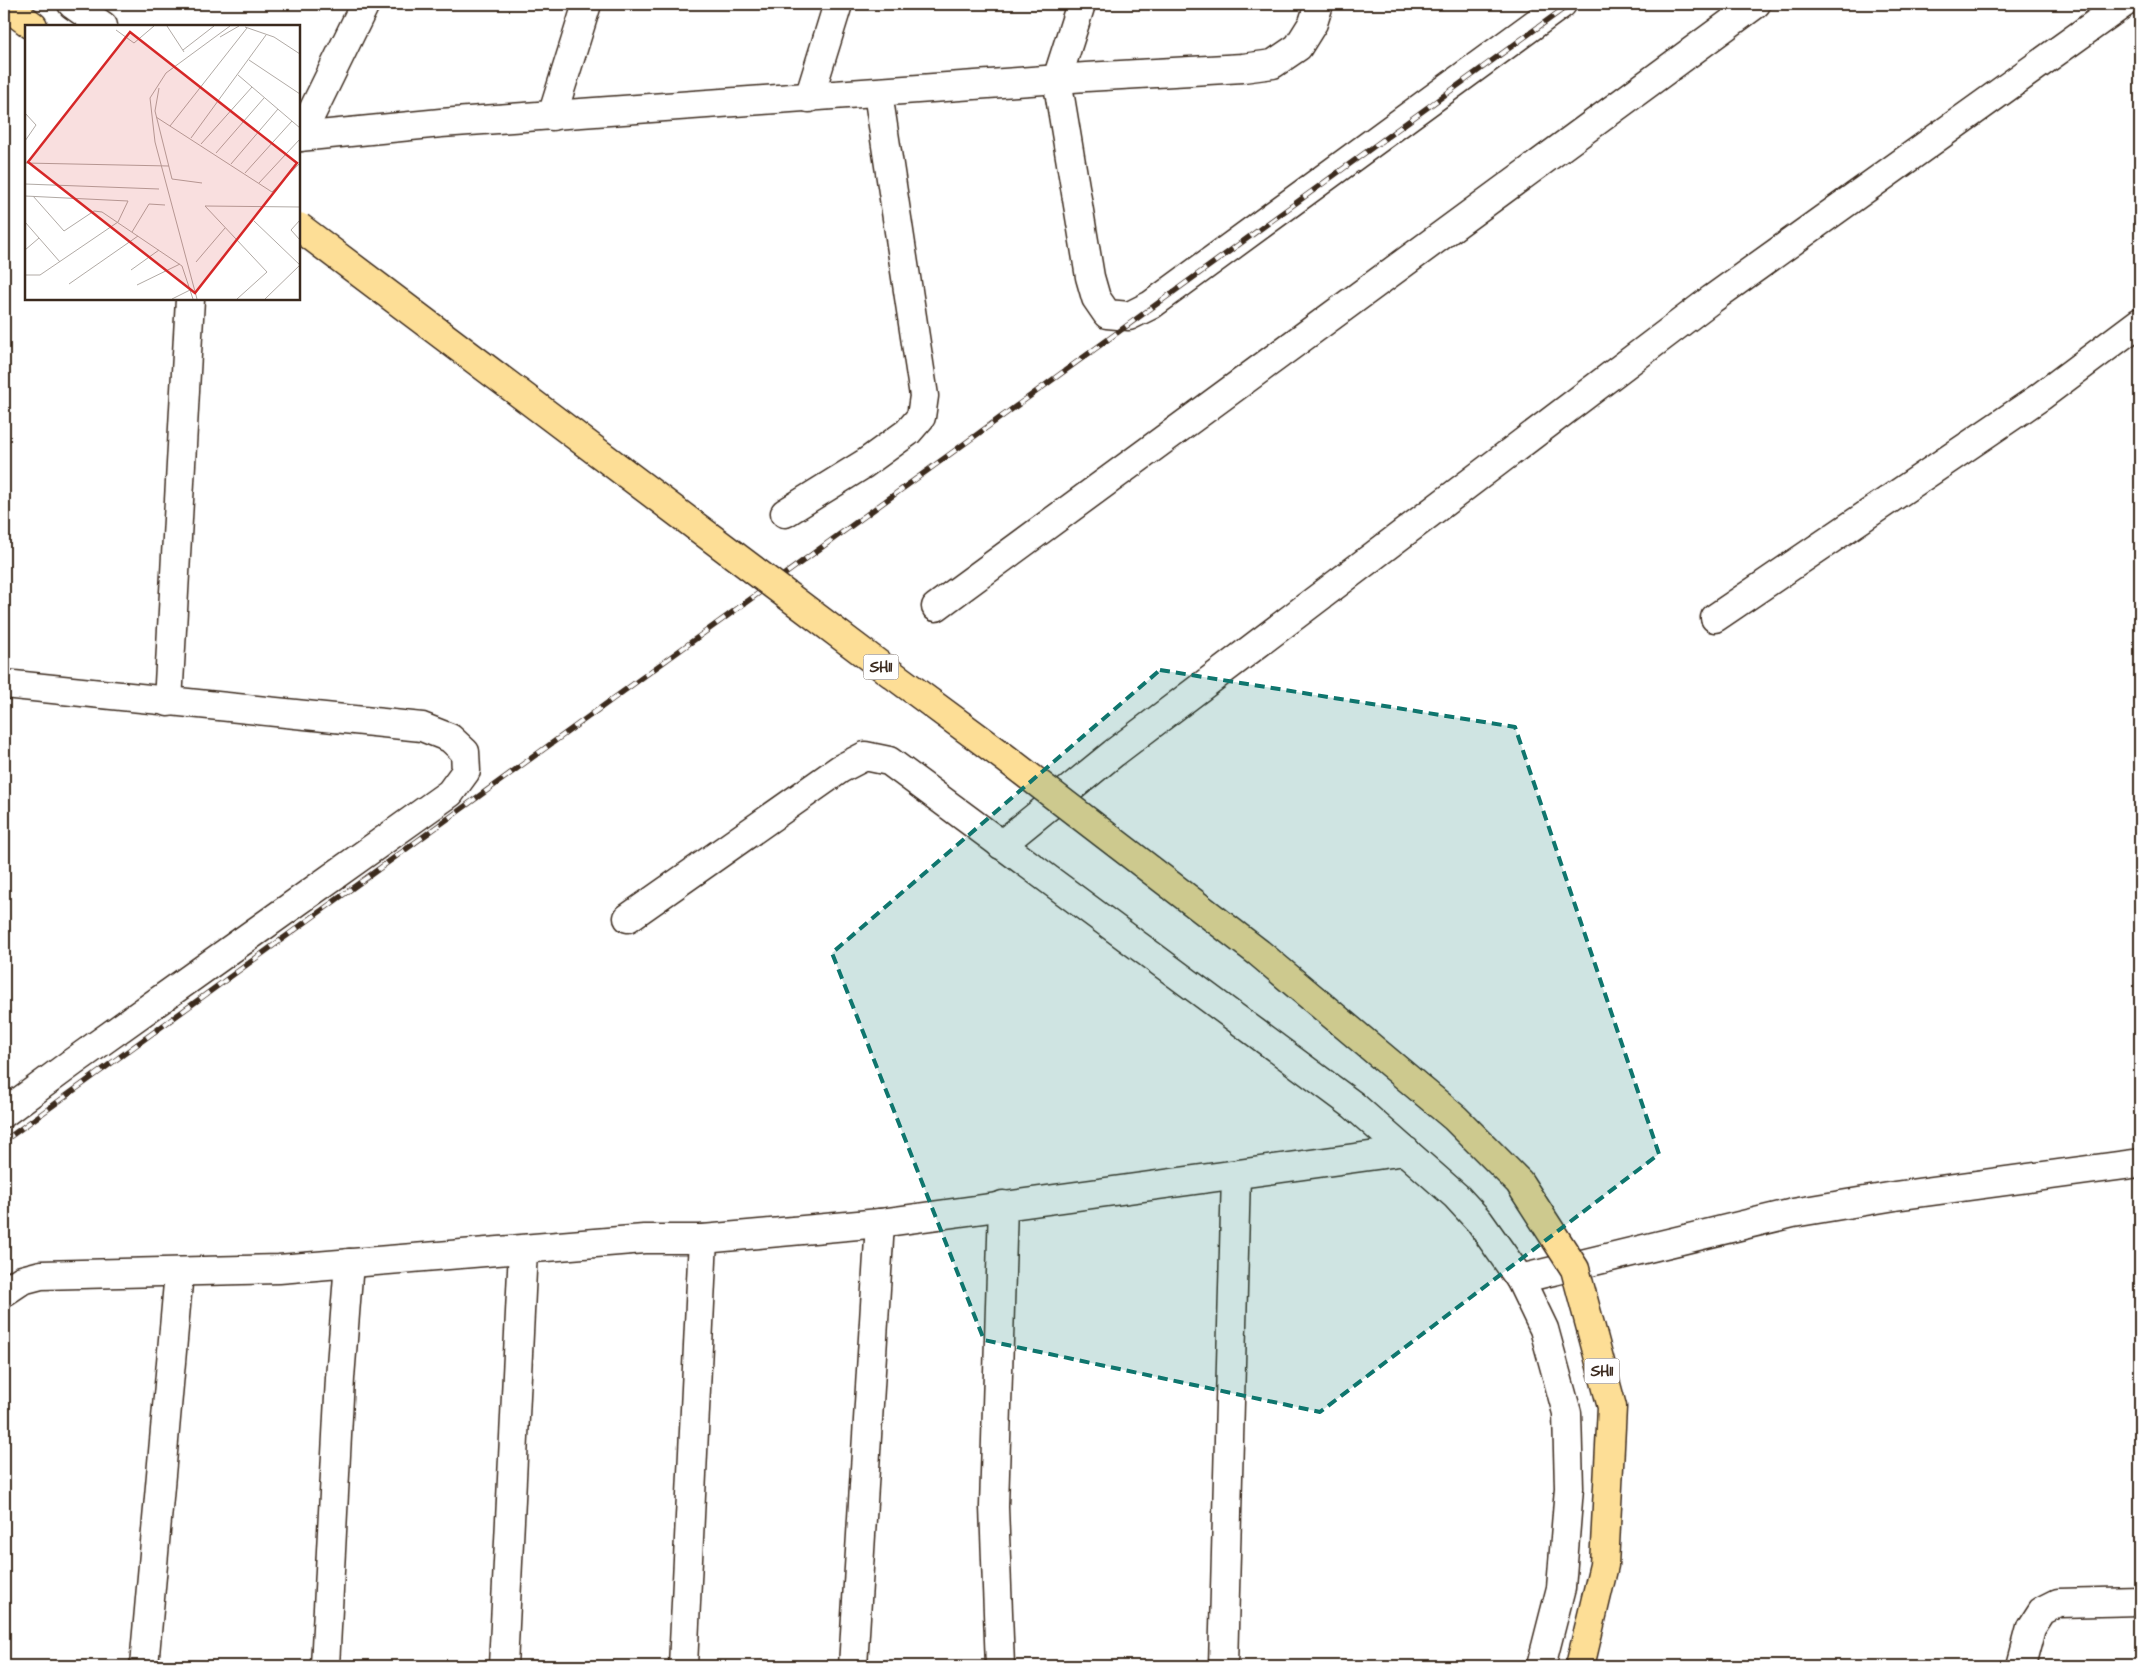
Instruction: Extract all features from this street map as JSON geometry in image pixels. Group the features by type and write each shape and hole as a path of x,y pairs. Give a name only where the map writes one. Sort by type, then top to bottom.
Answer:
{"main road":[{"path":"4,4 32,25"},
{"name":"SH11","path":"300,228 876,664 1004,757 1259,953 1455,1118 1520,1182 1575,1269 1612,1408 1604,1566 1580,1666"}],"street":[{"path":"72,4 102,25"},
{"path":"300,135 364,4"},
{"path":"552,116 587,4"},
{"path":"809,98 838,4"},
{"path":"1081,4 1057,79 1090,277 1096,298 1106,314 1129,316 1151,305 1562,4"},
{"path":"300,137 441,124 1057,79 1243,68 1273,64 1298,47 1313,23 1319,4"},
{"path":"936,607 1756,4"},
{"path":"1001,845 1114,753 1704,305 2123,4"},
{"path":"785,513 864,464 908,432 921,417 923,388 878,93"},
{"path":"168,702 190,300"},
{"path":"1715,618 2040,397 2140,322"},
{"path":"4,684 422,727 450,738 465,752 466,771 450,794 73,1062 4,1114"},
{"path":"628,918 840,769 865,756 889,761 1353,1105 1456,1196 1479,1221 1520,1279 1544,1329 1567,1413 1569,1488 1561,1588 1541,1666"},
{"path":"4,1292 22,1280 41,1275 279,1269 644,1239 704,1240 880,1223 1406,1151"},
{"path":"1520,1279 1793,1213 1896,1196 2140,1163"},
{"path":"1223,1666 1236,1175"},
{"path":"1000,1666 994,1507 1003,1205"},
{"path":"853,1666 880,1223"},
{"path":"683,1666 704,1240"},
{"path":"503,1666 523,1250"},
{"path":"325,1666 340,1378 349,1263"},
{"path":"144,1666 179,1272"},
{"path":"2022,1666 2031,1628 2042,1611 2058,1603 2140,1601"}],"highlighted area":[{"path":"1160,670 1515,727 1659,1154 1320,1412 984,1340 832,953"}],"railway":[{"path":"4,1141 1570,4"}]}
